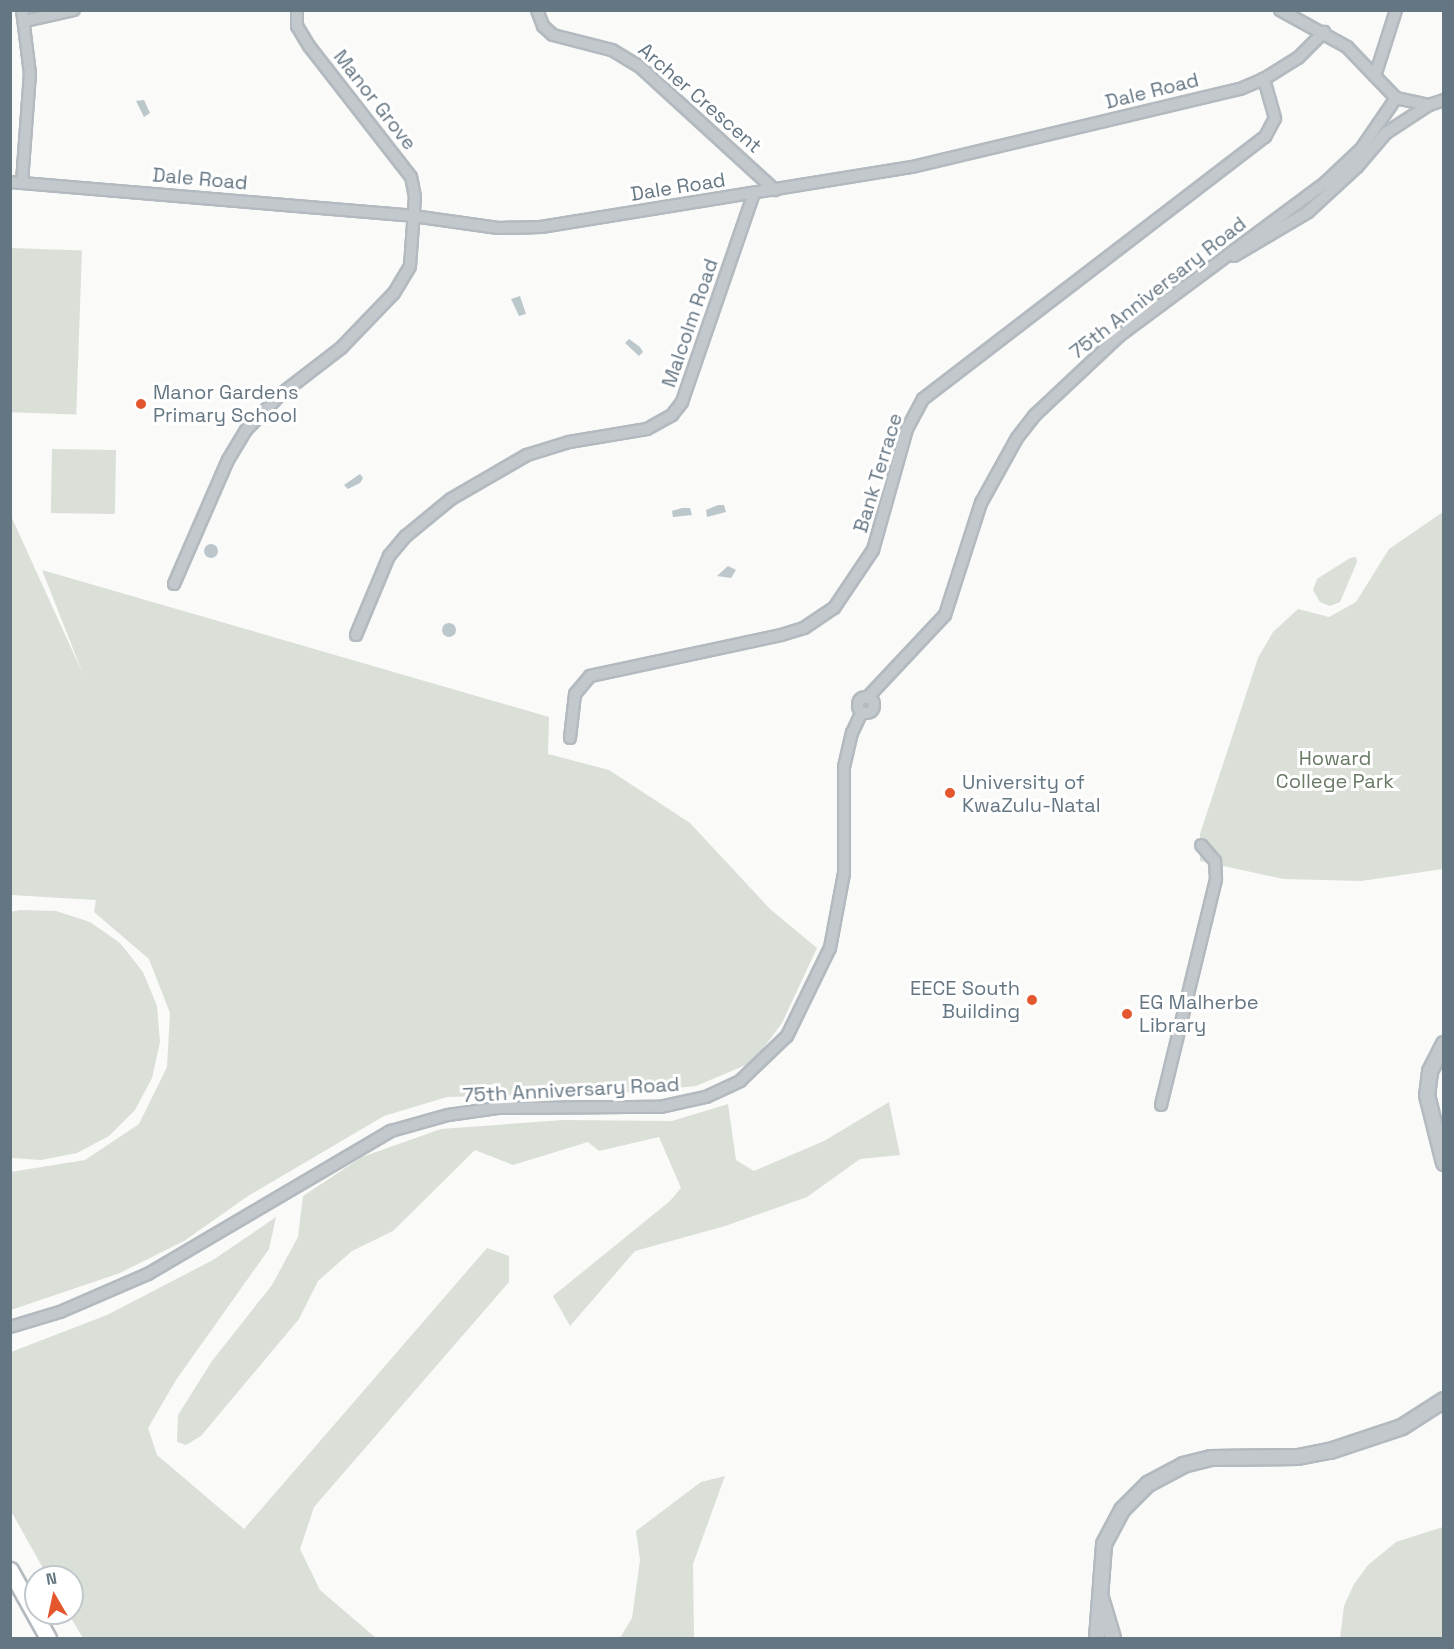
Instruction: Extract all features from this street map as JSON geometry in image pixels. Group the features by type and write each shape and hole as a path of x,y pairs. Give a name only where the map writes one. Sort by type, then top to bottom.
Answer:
{"main road":[{"path":"10,1570 48,1638"}],"street":[{"path":"22,182 30,74 23,16 74,10"},
{"name":"Manor Grove","path":"174,584 228,460 246,430 280,395 341,348 405,279 412,250 416,197 411,177 309,46 297,26 297,10"},
{"name":"Archer Crescent","path":"537,10 543,26 553,35 612,50 639,66 776,190"},
{"path":"1281,10 1324,32 1353,52 1396,98 1429,105"},
{"path":"1376,76 1396,10"},
{"name":"Dale Road","path":"10,182 413,216 498,228 542,227 912,167 1008,146 1264,79 1298,58 1324,32"},
{"name":"Bank Terrace","path":"570,738 575,694 590,676 781,635 804,628 834,608 873,550 907,429 923,399 1265,137 1275,118 1264,79"},
{"name":"75th Anniversary Road","path":"10,1327 60,1312 148,1274 391,1131 448,1115 498,1108 660,1107 706,1097 740,1081 787,1036 830,948 844,873 844,767 862,712 873,710 870,700 881,679 919,646 945,615 981,503 1017,438 1035,415 1119,336 1325,183 1361,149 1396,98"},
{"path":"1218,264 1264,241 1308,212 1357,167 1386,134 1429,105 1443,100"},
{"name":"Malcolm Road","path":"356,635 389,556 406,536 451,499 527,455 569,442 647,429 672,415 682,402 754,193"},
{"path":"1161,1105 1216,879 1215,861 1202,845"},
{"path":"1443,1044 1430,1072 1427,1095 1443,1163"},
{"path":"1097,1638 1104,1544 1113,1524 1133,1496 1165,1473 1211,1458 1298,1457 1330,1451 1402,1427 1443,1400"},
{"path":"1100,1596 1113,1638"}],"green space":[{"path":"10,248 82,251 76,414 10,412"},
{"path":"52,449 116,450 115,514 51,513"},
{"name":"Howard College Park","path":"1443,512 1443,869 1361,881 1284,879 1200,861 1200,834 1258,658 1273,632 1298,609 1329,617 1356,602 1389,549"},
{"path":"11,516 83,674 42,570 549,717 548,754 609,770 690,823 770,909 817,948 782,1023 753,1062 696,1086 637,1092 447,1097 384,1116 248,1196 184,1241 120,1273 11,1310 11,1172 85,1160 139,1124 167,1067 170,1013 149,959 94,912 96,900 11,895"},
{"path":"1356,557 1357,562 1340,602 1330,606 1320,602 1313,590 1317,579 1350,558"},
{"path":"56,911 90,922 120,943 143,972 157,1006 160,1042 152,1078 135,1110 109,1136 77,1153 41,1160 11,1158 10,912"},
{"path":"889,1102 900,1155 860,1159 807,1197 725,1226 635,1251 570,1326 553,1296 670,1201 681,1188 659,1137 599,1151 588,1142 513,1165 475,1150 393,1231 352,1251 318,1281 299,1319 201,1436 186,1445 177,1442 178,1415 212,1361 272,1285 298,1237 303,1196 362,1157 441,1129 563,1120 672,1121 728,1104 736,1160 754,1171 824,1141"},
{"path":"276,1217 269,1249 176,1380 148,1428 157,1455 244,1529 487,1248 509,1256 509,1282 314,1507 300,1549 320,1590 376,1638 83,1638 75,1625 84,1625 84,1565 41,1565 11,1511 11,1352 107,1315 213,1260"},
{"path":"725,1476 693,1564 694,1638 620,1638 632,1618 640,1560 636,1531 701,1482"},
{"path":"1443,1527 1443,1638 1340,1638 1344,1606 1354,1584 1368,1565 1396,1542"}],"shaded area":[{"path":"144,100 150,113 144,117 136,101"},
{"path":"520,296 526,314 519,316 511,299"},
{"path":"629,339 643,352 639,356 625,343"},
{"path":"360,474 363,478 360,483 348,489 344,485"},
{"path":"724,505 726,512 707,517 706,510"},
{"path":"690,508 692,515 673,517 672,511"},
{"path":"208,544 214,544 218,551 214,558 208,558 204,554 204,548"},
{"path":"728,566 736,570 731,578 717,576"},
{"path":"449,623 454,625 456,630 454,635 449,637 444,635 442,630 444,625"}],"place":[{"name":"Manor Gardens Primary School","path":"141,404"},
{"name":"University of KwaZulu-Natal","path":"950,793"},
{"name":"EECE South Building","path":"1032,1000"},
{"name":"EG Malherbe Library","path":"1127,1014"}]}
